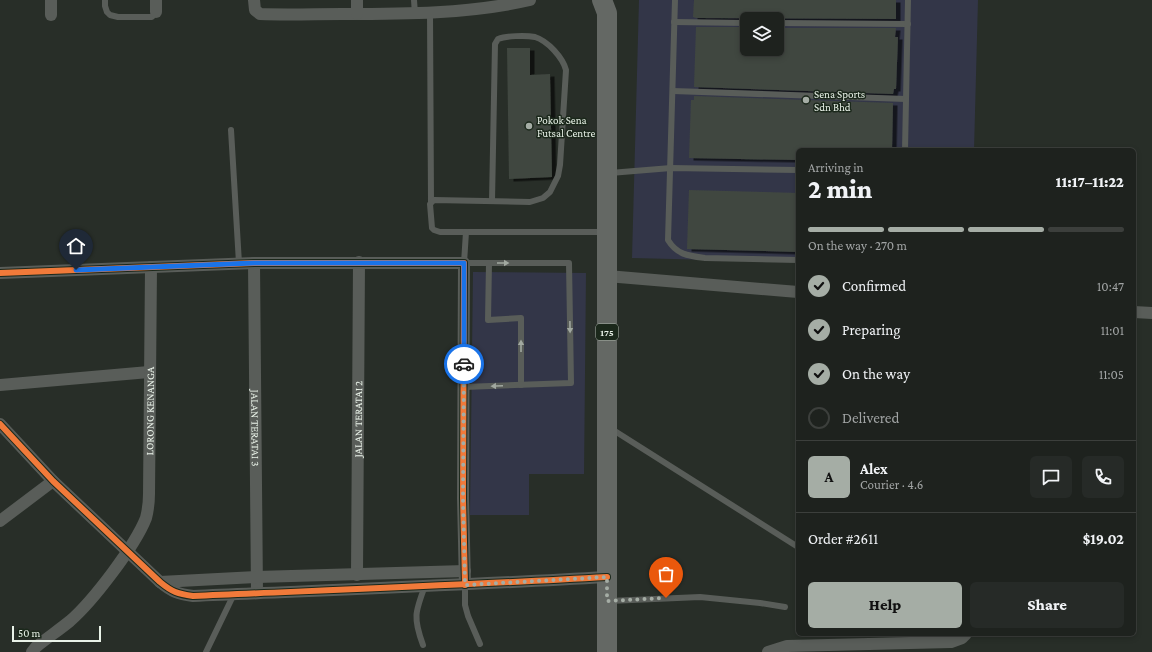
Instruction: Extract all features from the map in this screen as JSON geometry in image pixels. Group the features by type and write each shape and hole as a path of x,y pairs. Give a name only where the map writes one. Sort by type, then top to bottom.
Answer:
{"highway":[{"name":"175","path":"607,4 607,652"}],"street":[{"path":"50,15 51,0"},
{"path":"254,0 255,10 263,14 415,14 430,13 460,5 530,0"},
{"path":"357,0 357,14"},
{"name":"JALAN TERATAI 2","path":"357,575 359,262"},
{"path":"0,274 239,263 464,263 463,498 465,585"},
{"name":"JALAN TERATAI 3","path":"254,263 257,593"},
{"name":"LORONG KENANGA","path":"32,652 36,647 71,621 104,583 128,550 146,517 148,505 151,266"},
{"path":"607,276 796,292"},
{"path":"1136,312 1152,313"},
{"path":"0,385 149,372"},
{"path":"0,424 53,481 128,550 160,582 172,591 179,594 193,596 465,585 607,577"},
{"path":"0,521 53,481"},
{"path":"160,582 257,577 465,571"},
{"path":"768,652 787,646 875,648 951,642 964,636"}],"lane":[{"path":"105,0 107,12 114,16 152,17 156,6"},
{"path":"414,0 415,14"},
{"path":"675,0 668,240 673,248 690,256 796,260"},
{"path":"905,148 908,0"},
{"path":"430,13 430,208 431,225 433,229 440,232 607,232"},
{"path":"674,22 740,23"},
{"path":"784,23 908,24"},
{"path":"431,202 437,199 492,201 530,202 543,198 550,192 558,176 560,165 566,70 562,59 539,39 533,37 504,37 498,39 495,44 492,201"},
{"path":"673,91 906,99"},
{"path":"231,130 239,263"},
{"path":"607,173 671,168 796,170"},
{"path":"464,387 571,383 569,263 464,263 466,232"},
{"path":"489,263 488,320 521,318 520,385"},
{"path":"607,426 796,546"},
{"path":"465,585 465,606 480,644"},
{"path":"423,645 417,628 416,616 418,604 425,586"},
{"path":"206,652 234,594"},
{"path":"607,601 700,597 785,607"}],"shaded area":[{"name":"Sena Sports Sdn Bhd","path":"639,0 978,0 974,148 796,148 796,262 632,258"},
{"path":"473,272 586,273 584,474 529,474 529,515 470,515"}],"building":[{"path":"694,0 896,0 896,19 784,18 784,12 740,12 740,18 693,17"},
{"path":"696,27 740,27 740,56 784,56 784,28 896,28 895,37 898,37 896,89 894,89 893,94 694,87"},
{"name":"Pokok Sena Futsal Centre","path":"507,48 530,48 530,75 550,74 552,177 509,179"},
{"path":"694,96 893,103 892,148 796,148 796,160 689,158 691,100 694,100"},
{"path":"689,190 796,193 796,252 687,249"}],"cycle path":[{"path":"0,273 254,263 464,263 463,498 465,585"},
{"path":"0,424 53,481 160,582 175,592 193,596 607,577"}],"way so far":[{"path":"464,364 463,498 465,585 607,577 607,601 666,598"}],"place":[{"name":"Sena Sports Sdn Bhd","path":"806,100"},
{"name":"Pokok Sena Futsal Centre","path":"529,126"}],"route":[{"path":"76,270 254,263 464,263 464,364"}]}
